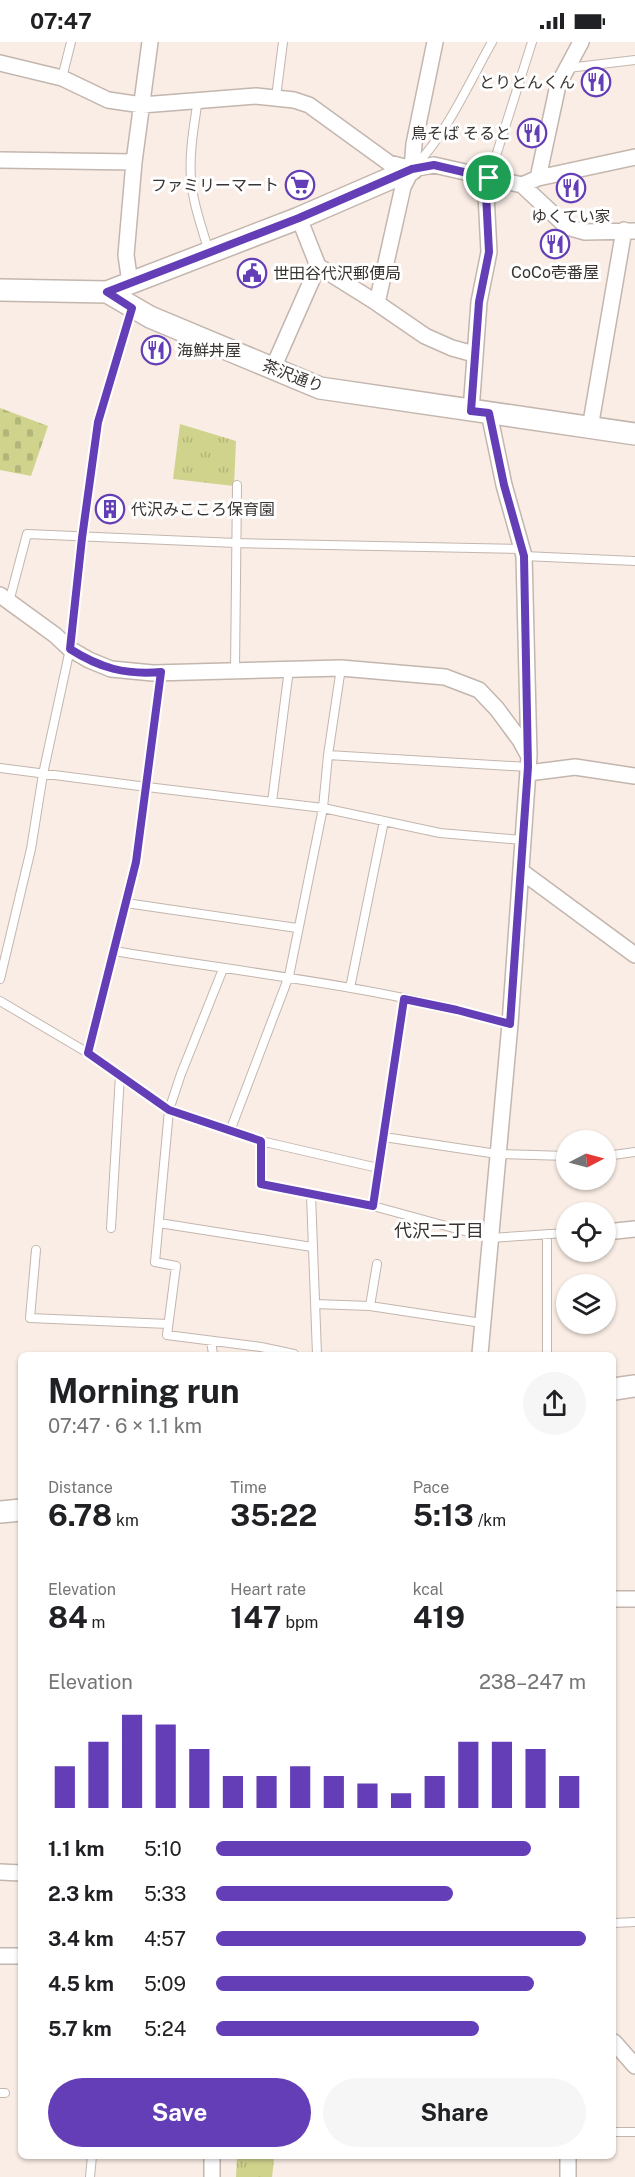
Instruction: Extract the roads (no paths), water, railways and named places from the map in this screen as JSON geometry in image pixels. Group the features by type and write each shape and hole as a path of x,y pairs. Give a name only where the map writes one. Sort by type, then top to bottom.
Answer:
{"street":[{"path":"130,284 126,255 134,162 150,42"},
{"path":"377,303 403,187 412,169 414,144 435,42"},
{"path":"538,178 558,85 581,42"},
{"path":"0,63 62,78 108,100 142,105 256,96 309,105 389,163 412,169"},
{"path":"522,185 538,178 554,177 635,158"},
{"path":"0,160 134,162"},
{"path":"0,290 107,292 299,218 412,169 434,165 522,185 567,227 585,232 629,231 590,428"},
{"path":"480,1352 510,1024 528,765 523,553 480,412 474,354 479,302 489,252 486,194 489,178"},
{"path":"299,218 318,266 425,336 452,348 474,354"},
{"path":"273,368 318,266"},
{"name":"茶沢通り","path":"107,292 132,308 320,388 635,434"},
{"path":"5,598 55,634 70,649 88,660 111,669 161,672 341,668 445,676 479,690 497,709 520,740 528,765"},
{"path":"528,765 575,767 635,776"},
{"path":"521,871 635,955"},
{"path":"616,1231 635,1229"},
{"path":"616,1389 635,1386"},
{"path":"0,1512 18,1510"},
{"path":"616,1599 635,1599"},
{"path":"0,1872 18,1872"},
{"path":"0,1956 18,1956"},
{"path":"616,2044 635,2066"},
{"path":"212,2159 212,2177"},
{"path":"568,2159 568,2177"}],"lane":[{"path":"62,78 71,42"},
{"path":"276,98 283,42"},
{"path":"412,169 426,154 461,99 492,42"},
{"path":"489,178 532,42"},
{"path":"567,68 635,60"},
{"path":"198,99 191,150 191,178 195,206 210,253"},
{"path":"0,979 31,849 43,774 70,649 98,422 132,308 130,284"},
{"path":"235,670 237,485"},
{"path":"5,598 27,534 82,538 523,553 635,561"},
{"path":"230,1131 289,976 323,808 341,668"},
{"path":"272,802 288,669"},
{"path":"88,1053 136,862 161,672"},
{"path":"328,755 528,765"},
{"path":"0,768 323,808 440,833 523,840"},
{"path":"350,988 384,821"},
{"path":"126,903 297,928"},
{"path":"114,951 222,969 289,976 457,1010 510,1024"},
{"path":"222,969 169,1110 155,1262 176,1266 167,1335 285,1352"},
{"path":"373,1206 404,999"},
{"path":"0,1000 88,1053 169,1110 261,1141 378,1168"},
{"path":"111,1228 120,1076"},
{"path":"384,1137 497,1154 556,1156"},
{"path":"261,1141 261,1184 373,1206 490,1238 556,1234"},
{"path":"616,1155 635,1152"},
{"path":"311,1195 317,1352"},
{"path":"159,1223 312,1247"},
{"path":"547,1234 547,1352"},
{"path":"36,1250 30,1318 168,1324"},
{"path":"370,1306 377,1264"},
{"path":"315,1305 370,1306 482,1323"},
{"path":"211,1341 213,1352"},
{"path":"616,1923 635,1922"},
{"path":"616,2132 635,2132"},
{"path":"90,2177 92,2159"}],"place":[{"name":"とりとんくん","path":"596,82"},
{"name":"鳥そば そると","path":"532,133"},
{"name":"ファミリーマート","path":"300,185"},
{"name":"ゆくてい家","path":"571,188"},
{"name":"CoCo壱番屋","path":"555,244"},
{"name":"世田谷代沢郵便局","path":"252,273"},
{"name":"海鮮丼屋","path":"156,350"},
{"name":"代沢みこころ保育園","path":"110,509"}],"district":[{"name":"代沢二丁目","path":"439,1230"}]}
